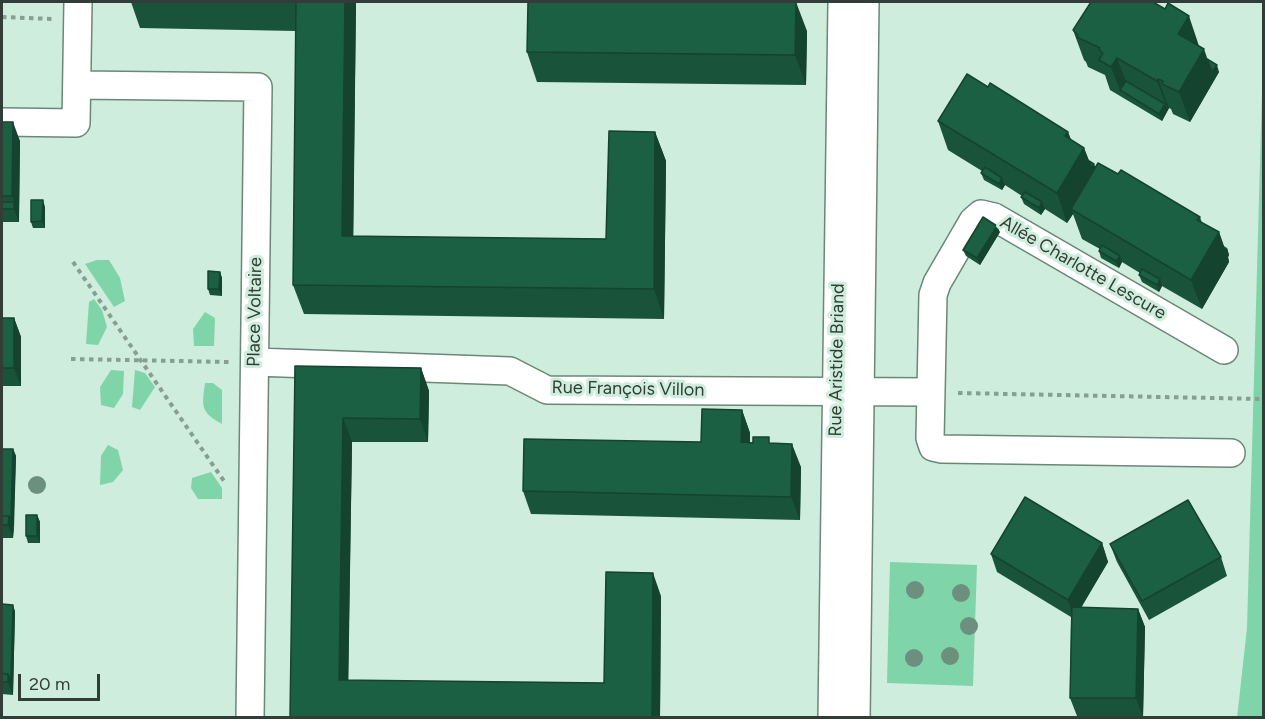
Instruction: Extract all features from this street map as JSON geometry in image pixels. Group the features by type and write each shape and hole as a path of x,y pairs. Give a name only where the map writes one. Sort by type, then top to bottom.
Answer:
{"street":[{"name":"Rue Aristide Briand","path":"842,2 856,717"},
{"name":"Rue Aristide Briand","path":"832,717 849,391 865,2"},
{"path":"2,122 76,123 78,10"},
{"name":"Place Voltaire","path":"77,85 258,87 250,717"},
{"name":"Allée Charlotte Lescure","path":"1224,350 994,217 981,214 973,221 937,283 933,295 930,438 933,447 942,449 1231,453"},
{"name":"Rue François Villon","path":"255,362 510,371 547,390 849,391"},
{"path":"849,391 931,392"}],"path":[{"path":"2,17 78,10"},
{"path":"73,262 226,485"},
{"path":"71,359 255,362"},
{"path":"931,392 1263,399"}],"green space":[{"path":"1263,55 1264,717 1237,718 1247,628"},
{"path":"97,260 109,260 120,278 125,301 114,307 85,264"},
{"path":"94,299 102,310 107,327 98,345 86,344 89,302"},
{"path":"205,312 215,318 214,346 194,346 193,329"},
{"path":"111,370 124,371 123,394 114,408 101,405 100,387"},
{"path":"135,370 145,373 155,387 140,410 132,407"},
{"path":"205,383 213,383 222,390 222,424 210,416 204,408"},
{"path":"108,445 118,450 123,470 113,482 100,485 101,456"},
{"path":"211,472 222,488 222,499 198,499 191,488 192,478"},
{"path":"890,562 977,565 973,686 887,683"}],"building":[{"path":"296,2 345,2 342,236 606,239 609,131 655,132 654,289 293,285"},
{"path":"528,2 796,2 795,55 527,52"},
{"path":"1091,2 1153,2 1165,9 1168,3 1189,16 1178,34 1204,49 1179,92 1162,84 1163,81 1158,79 1157,81 1117,58 1111,67 1099,60 1103,53 1099,50 1100,48 1077,37 1078,35 1073,30"},
{"path":"1207,59 1217,65 1212,72"},
{"path":"967,74 988,87 990,83 1068,132 1065,136 1084,148 1057,193 938,121"},
{"path":"1126,81 1165,104 1159,114 1120,90"},
{"path":"2,122 13,122 12,196 2,196"},
{"path":"1098,163 1118,174 1121,170 1200,217 1197,220 1219,232 1191,280 1071,209"},
{"path":"985,167 1002,178 999,184 981,173"},
{"path":"1025,192 1042,202 1039,208 1021,197"},
{"path":"31,200 43,200 42,221 31,222"},
{"path":"2,202 14,202 14,209 2,209"},
{"path":"983,217 997,226 977,258 963,250"},
{"path":"1102,245 1120,256 1116,261 1099,251"},
{"path":"1142,269 1160,279 1157,285 1139,275"},
{"path":"208,271 220,272 219,289 208,289"},
{"path":"2,318 14,318 14,368 2,368"},
{"path":"295,366 421,368 420,419 343,418 339,680 604,683 606,572 653,573 652,717 290,717"},
{"path":"702,409 742,410 741,442 753,443 753,437 769,437 769,443 792,444 791,497 523,491 524,439 701,442"},
{"path":"2,449 13,449 11,523 9,516 2,516"},
{"path":"1025,497 1102,543 1068,600 991,554"},
{"path":"1188,500 1221,557 1142,601 1110,544"},
{"path":"26,515 37,515 37,536 26,536"},
{"path":"2,516 9,516 8,525 2,525"},
{"path":"2,604 13,605 11,681 8,674 2,674"},
{"path":"1072,607 1138,609 1136,698 1070,698"},
{"path":"2,674 8,674 8,682 2,682"}]}
